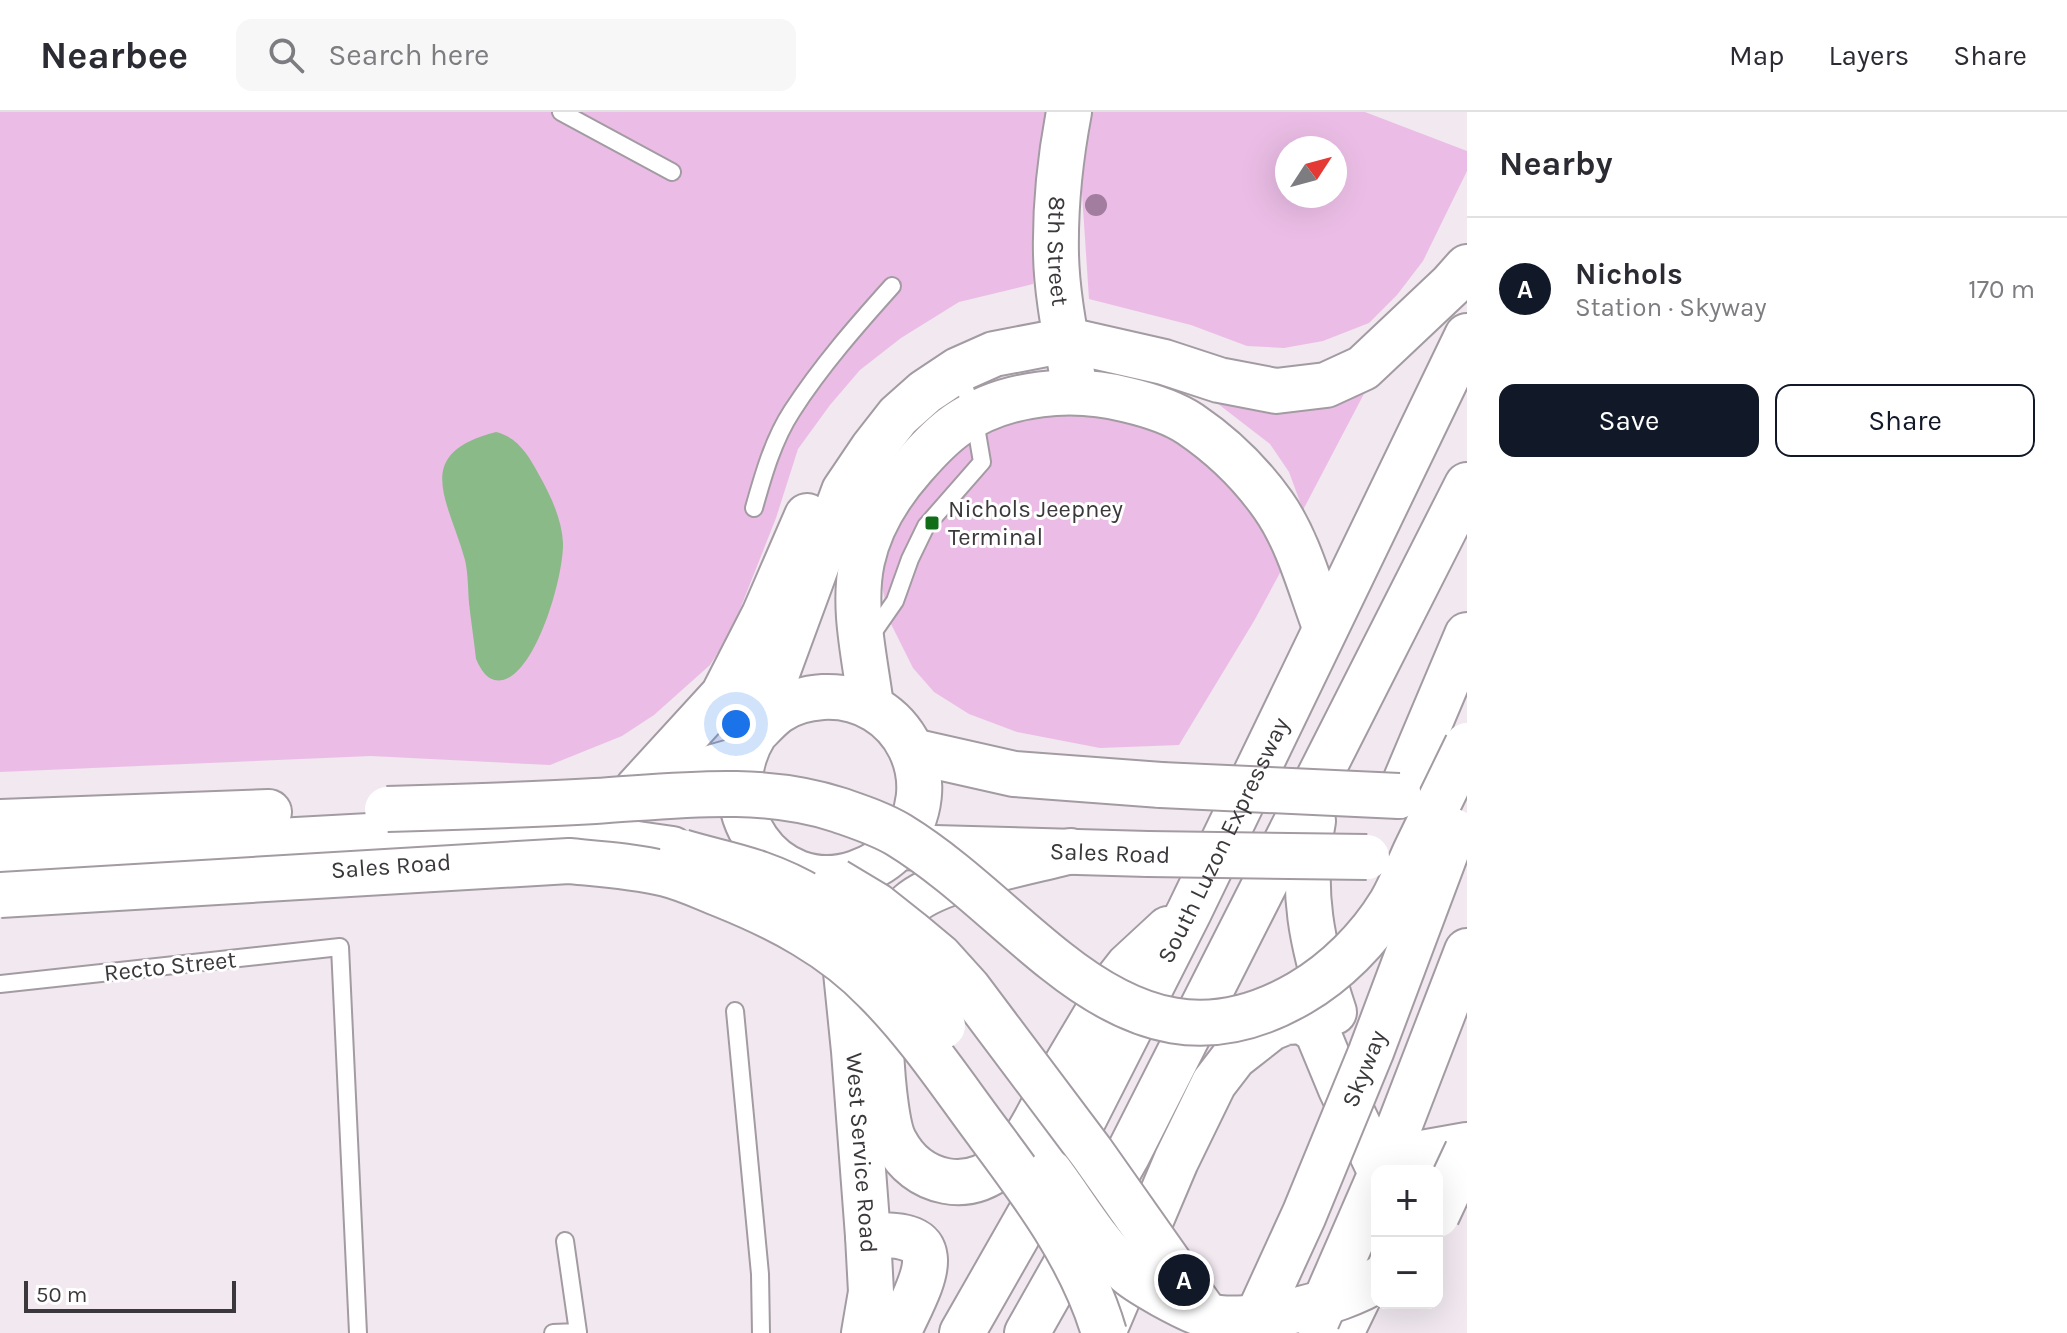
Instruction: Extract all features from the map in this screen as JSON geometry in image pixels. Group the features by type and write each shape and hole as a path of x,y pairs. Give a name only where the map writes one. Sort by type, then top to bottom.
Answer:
{"main road":[{"name":"8th Street","path":"1069,112 1058,198 1056,257 1075,391"},
{"path":"0,838 205,828 600,799 637,789 748,746 778,711 808,698 840,697 871,706 888,717 912,751 920,784 914,818 884,857 847,876 802,871 759,845 744,819 738,789 748,746 844,491 898,416 925,392 958,370 994,354 1067,340 1125,351 1219,380 1276,391 1326,385 1363,368 1467,267"},
{"name":"South Luzon Expressway","path":"962,1333 1084,1119 1189,912 1467,336"},
{"path":"871,706 857,602 862,560 877,517 899,483 957,425 974,415 1035,395 1075,391 1107,394 1150,405 1189,423 1239,466 1274,506 1297,551 1325,627"},
{"path":"637,789 723,695 764,615 792,546 841,451 859,430 898,416"},
{"path":"1027,1333 1127,1156 1467,485"},
{"path":"1399,796 1467,635"},
{"path":"0,822 508,806 726,793 801,801 836,809 898,834 941,865 1058,963 1113,999 1162,1018 1195,1024 1215,1023 1267,1011 1313,986 1352,952 1391,902 1467,745"},
{"path":"912,751 1014,774 1161,785 1467,799"},
{"path":"1323,772 1306,868 1311,926 1322,976 1379,1165"},
{"name":"Skyway","path":"1250,1333 1304,1215 1371,1052 1467,799"},
{"path":"0,856 610,824 692,829 776,852 807,865 876,905 949,967 1092,1153 1193,1293 1217,1333"},
{"path":"0,879 563,842 623,842 672,849 761,874 818,900 840,914 897,966 1103,1245 1128,1273 1206,1315 1234,1317 1302,1309 1350,1294 1371,1283"},
{"path":"862,977 883,954 891,928 902,912 925,893 954,882 1071,851"},
{"name":"Sales Road","path":"884,857 1071,851 1467,860"},
{"name":"Sales Road","path":"0,894 572,853 802,871"},
{"path":"633,857 713,889 784,923 862,977 885,1109 894,1140 901,1152 922,1173 936,1179 965,1183 990,1174 1014,1153 1117,980 1147,948 1189,912"},
{"name":"West Service Road","path":"864,1333 871,1292 862,977 857,911 884,857"},
{"path":"0,894 569,861 647,870 689,881 800,931 876,990 910,1028 1044,1209 1078,1270 1104,1333"},
{"name":"West Service Road","path":"802,871 834,912 862,977"},
{"path":"1383,1165 1467,951"},
{"path":"1104,1333 1176,1161 1214,1083 1234,1057 1271,1028 1286,1022 1302,1021 1317,1031 1378,1165"},
{"path":"1401,1165 1422,1153 1467,1148"},
{"path":"1443,1202 1467,1148"},
{"path":"1443,1194 1467,1190"},
{"path":"1297,1333 1355,1216 1371,1192"},
{"path":"1311,1333 1371,1197"},
{"path":"868,1236 906,1236 917,1242 924,1253 925,1268 898,1333"},
{"path":"1341,1333 1371,1270"}],"lane":[{"path":"561,112 672,172"},
{"path":"754,508 765,469 790,413 851,331 892,286"},
{"path":"958,370 974,415"},
{"name":"Recto Street","path":"0,984 340,947 358,1333"},
{"path":"735,1011 760,1274 761,1333"},
{"path":"553,1333 578,1332 565,1241"}],"shaded area":[{"path":"0,112 1054,112 1046,150 1033,284 959,302 901,338 860,370 798,449 776,518 731,632 710,665 654,715 622,736 550,765 371,756 0,772"},
{"path":"1087,112 1365,112 1467,151 1467,171 1423,261 1397,295 1369,323 1323,341 1284,348 1247,346 1191,325 1089,299 1080,163"},
{"path":"1367,388 1303,510 1289,472 1270,444 1213,400 1257,410 1291,412 1325,406"},
{"path":"1120,405 1210,451 1265,526 1281,571 1179,745 1100,748 1017,732 969,714 934,692 913,668 890,622 882,587 886,548 903,510 949,453 1027,410"},
{"path":"496,432 516,442 530,459 555,507 563,543 559,577 537,642 527,660 503,680 493,680 486,675 476,659 466,565 442,481 444,466 453,453 470,441"}],"place":[{"name":"Nichols Jeepney Terminal","path":"932,523"},
{"name":"Nichols","path":"1184,1280"}]}
